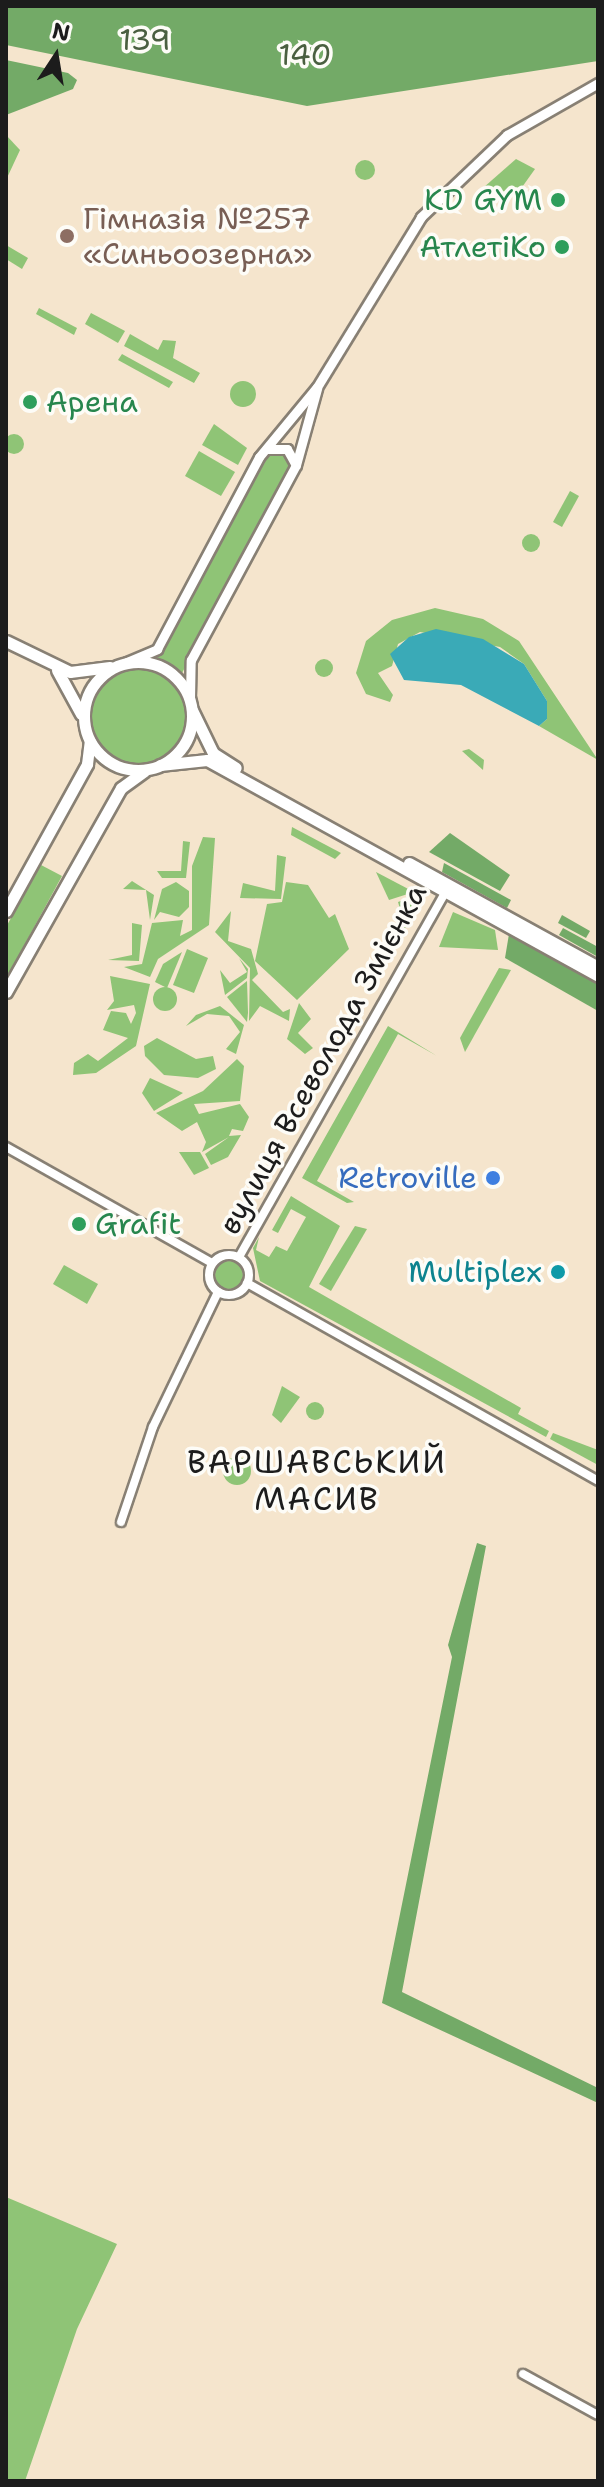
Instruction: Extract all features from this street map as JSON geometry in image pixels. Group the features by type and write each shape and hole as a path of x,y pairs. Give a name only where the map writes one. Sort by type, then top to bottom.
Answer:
{"main road":[{"path":"6,641 54,667 84,672 122,664 171,672 191,705 213,753 598,976"},
{"path":"84,721 94,683 122,664"},
{"path":"6,911 87,764 90,740 84,721 54,667"},
{"path":"6,992 121,788 156,767 186,743 191,705"},
{"path":"90,740 120,767 156,767 207,760 598,967"}],"street":[{"path":"122,664 157,649 265,450 317,387 383,275 445,189 507,135 598,83"},
{"path":"191,705 191,660 296,465 317,387"},
{"path":"265,450 287,449 296,465"},
{"name":"вулиця Всеволода Змієнка","path":"239,1257 447,888"},
{"path":"6,1147 212,1263"},
{"path":"247,1283 233,1295 218,1292 209,1279 212,1263 223,1255 239,1257 247,1283 598,1481"},
{"path":"121,1522 153,1427 218,1292"},
{"path":"523,2374 598,2415"}],"green space":[{"name":"140","path":"6,6 598,6 598,61 307,106 6,45"},
{"path":"6,60 68,73 77,80 73,89 6,115"},
{"path":"6,135 20,150 6,180"},
{"path":"516,159 535,169 520,190 475,195"},
{"path":"361,160 369,160 375,170 369,180 361,180 355,174 355,166"},
{"path":"6,245 28,258 22,269 6,259"},
{"path":"39,308 77,328 74,335 36,314"},
{"path":"91,313 125,331 118,343 85,324"},
{"path":"130,334 158,350 163,340 176,341 173,358 200,373 194,383 124,346"},
{"path":"122,354 173,382 169,388 118,360"},
{"path":"243,381 252,385 256,394 252,403 243,407 234,403 230,394 234,385"},
{"path":"214,424 247,448 238,465 202,445"},
{"path":"14,434 21,437 24,444 21,451 14,454 7,451 4,444 7,437"},
{"path":"199,451 235,472 221,496 185,476"},
{"path":"271,451 286,453 292,468 182,673 157,658"},
{"path":"570,491 579,496 562,527 553,522"},
{"path":"531,534 540,543 531,552 522,543"},
{"path":"435,608 483,619 519,641 598,760 539,726 547,719 547,701 524,664 500,647 420,632 398,644 392,666 378,673 393,695 390,702 366,694 356,673 366,641 392,620"},
{"path":"320,659 328,659 333,668 331,675 320,677 315,672 315,664"},
{"path":"138,667 157,671 172,682 183,697 187,716 183,735 172,750 157,761 138,765 119,761 104,750 93,735 89,716 93,697 104,682 119,671"},
{"path":"469,749 484,760 483,770 462,751"},
{"path":"292,827 341,853 335,859 291,835"},
{"path":"450,833 510,875 500,891 429,852"},
{"path":"203,837 215,838 209,925 158,959 150,977 124,967 142,964 152,923 183,920 180,936 192,930 192,866"},
{"path":"183,841 190,842 186,878 162,878 157,871 181,871"},
{"path":"277,855 286,857 281,899 240,898 243,883 275,891"},
{"path":"444,863 511,900 507,908 442,872"},
{"path":"41,865 62,876 6,979 6,927"},
{"path":"376,872 414,892 389,900"},
{"path":"132,881 154,895 150,920 146,890 123,889"},
{"path":"176,882 189,891 189,907 179,917 160,912 154,920 162,889"},
{"path":"286,882 308,885 329,918 335,914 349,949 297,1000 255,961 267,904 282,902"},
{"path":"414,896 417,908 400,937 405,926 398,902"},
{"path":"231,911 228,941 251,949 258,974 252,980 283,1012 290,1009 289,1021 260,1006 249,1021 250,968 215,932"},
{"path":"453,912 495,930 498,950 439,947"},
{"path":"562,915 590,931 586,938 558,923"},
{"path":"132,923 142,925 139,961 108,960 132,955"},
{"path":"563,928 598,947 598,957 559,935"},
{"path":"509,934 598,984 598,1011 505,958"},
{"path":"187,949 208,958 194,993 173,985"},
{"path":"182,952 167,988 155,982 163,964"},
{"path":"239,958 248,969 247,978 225,995 220,970 230,983 247,972"},
{"path":"499,968 511,970 465,1052 460,1038"},
{"path":"110,976 150,984 136,1046 96,1073 73,1075 74,1063 88,1054 98,1061 128,1038 103,1030 111,1011 126,1013 131,1024 136,1013 134,1005 107,1010 114,1001"},
{"path":"247,981 248,1013 247,1022 227,997"},
{"path":"165,987 173,991 177,999 173,1007 165,1011 157,1007 153,999 157,991"},
{"path":"299,1003 311,1019 298,1033 313,1048 305,1054 287,1039"},
{"path":"220,1006 244,1025 236,1054 226,1049 240,1032 229,1016 207,1014 186,1026 196,1015"},
{"path":"388,1026 437,1056 398,1034 317,1181 354,1202 347,1203 302,1178"},
{"path":"157,1038 196,1059 213,1056 216,1069 198,1078 164,1075 145,1056 144,1046"},
{"path":"237,1059 244,1066 240,1101 194,1104 199,1114 240,1104 249,1117 243,1131 232,1129 229,1136 241,1135 228,1157 211,1165 205,1154 229,1137 202,1152 206,1142 197,1122 182,1131 156,1113 203,1091"},
{"path":"150,1078 183,1093 154,1111 142,1093"},
{"path":"179,1152 200,1152 209,1168 194,1175"},
{"path":"291,1196 340,1226 309,1287 521,1408 518,1414 549,1431 546,1437 260,1281 253,1248 259,1237 256,1250 269,1257 276,1246 287,1251 306,1217 291,1209 278,1233 272,1230"},
{"path":"355,1226 367,1229 331,1291 319,1284"},
{"path":"229,1261 239,1265 243,1275 239,1285 229,1289 219,1285 215,1275 219,1265"},
{"path":"64,1265 98,1284 87,1304 53,1284"},
{"path":"282,1386 300,1397 281,1423 272,1415"},
{"path":"315,1402 324,1411 315,1420 306,1411"},
{"path":"553,1433 598,1450 598,1465 550,1439"},
{"path":"237,1457 247,1461 251,1471 247,1481 237,1485 227,1481 223,1471 227,1461"},
{"path":"477,1543 486,1546 402,1992 598,2088 598,2103 382,2003 452,1657 448,1645"},
{"path":"6,2197 117,2244 77,2329 25,2481 6,2481"}],"water":[{"path":"436,629 483,639 524,664 547,701 547,719 539,726 461,685 404,680 390,654 409,637"}],"place":[{"name":"KD GYM","path":"558,200"},
{"name":"Гімназія №257 «Синьоозерна»","path":"67,236"},
{"name":"АтлетіКо","path":"562,247"},
{"name":"Арена","path":"30,402"},
{"name":"Retroville","path":"493,1178"},
{"name":"Grafit","path":"79,1224"},
{"name":"Multiplex","path":"558,1272"}],"district":[{"name":"ВАРШАВСЬКИЙ МАСИВ","path":"317,1482"}],"park label":[{"name":"139","path":"145,40"}]}
